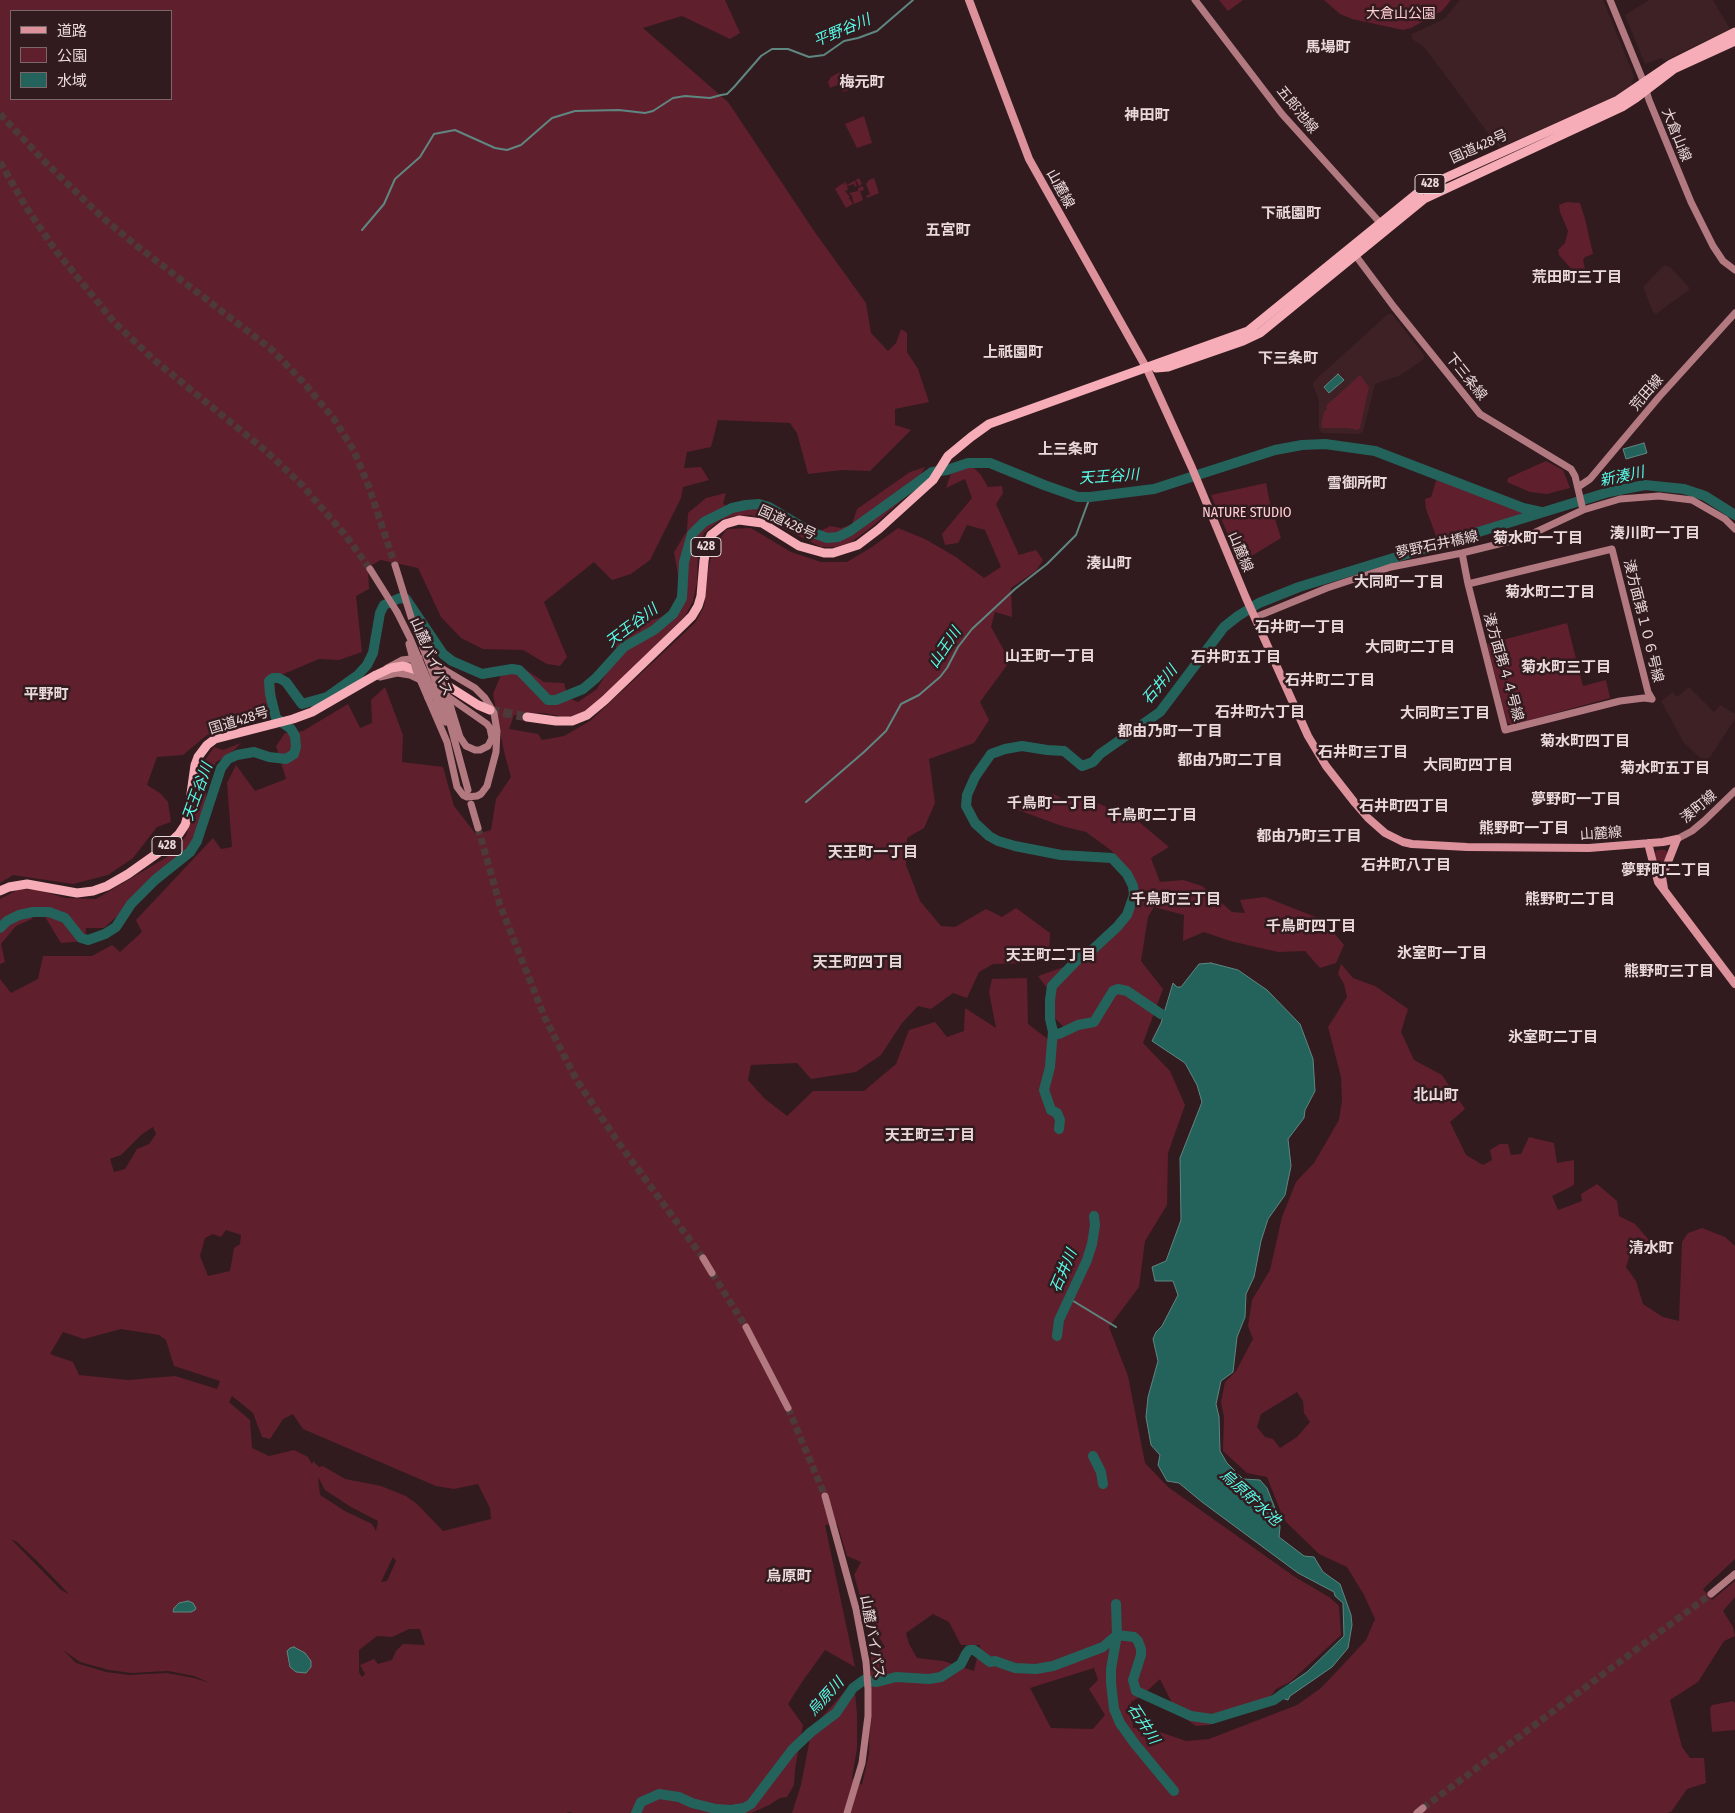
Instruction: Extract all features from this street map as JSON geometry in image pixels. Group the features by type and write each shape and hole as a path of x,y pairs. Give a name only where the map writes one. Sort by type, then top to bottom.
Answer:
{"highway":[{"name":"国道428号","path":"527,717 556,722 572,721 587,715 684,624 692,616 701,596 707,544 711,535 725,524 739,520 762,523 799,546 814,551 834,553 858,545 879,529 936,476 948,456 989,424 1148,369 1168,367 1243,341 1260,333 1383,226 1424,200 1622,107 1678,60 1735,32"},
{"name":"国道428号","path":"1645,87 1674,69 1735,41"},
{"name":"国道428号","path":"0,892 9,887 27,884 68,892 85,892 101,889 128,874 173,841 185,825 195,765 198,757 207,745 215,739 312,712 376,675 397,667 411,667 428,674 469,700 490,710"}],"main road":[{"name":"山麓線","path":"969,0 1029,159 1148,369 1308,736 1326,766 1368,818 1385,833 1403,842 1440,847 1589,848 1677,839"},
{"path":"1664,891 1662,877 1677,839"},
{"path":"1648,843 1658,882 1735,984"}],"street":[{"name":"五郎池線","path":"1195,0 1282,114 1383,226"},
{"name":"大倉山線","path":"1610,0 1680,176 1712,246 1723,261 1735,270"},
{"name":"下三条線","path":"1352,252 1480,414 1571,469 1575,476 1582,508"},
{"name":"荒田線","path":"1578,487 1590,479 1659,398 1735,314"},
{"name":"夢野石井橋線","path":"1254,613 1391,567 1462,553 1523,538 1582,508 1620,499 1659,496 1692,500 1725,519 1735,529"},
{"name":"湊方面第１０６号線","path":"1468,584 1612,549 1648,692 1652,699"},
{"name":"湊方面第４４号線","path":"1462,553 1505,730 1620,701 1652,699"},
{"name":"山麓バイパス","path":"395,565 417,633 433,661 450,705 460,760 468,790"},
{"name":"山麓バイパス","path":"370,569 404,624 460,760"},
{"path":"376,675 395,663 408,658 415,658 430,662 462,679 485,698 492,708 495,719 497,745 487,786 484,791 477,796 467,797 457,787 447,742 416,670 404,624"},
{"path":"330,703 379,677 398,673 416,677 450,705 487,724 492,738 488,746 475,750 466,746 458,731 450,705"},
{"name":"湊町線","path":"1677,839 1692,831 1735,792"},
{"path":"471,804 478,828"},
{"path":"702,1258 712,1273"},
{"path":"746,1327 788,1408"},
{"name":"山麓バイパス","path":"825,1496 854,1600 865,1653 868,1689 868,1716 864,1749 856,1786 847,1813"},
{"path":"1711,1594 1735,1574"}],"shaded area":[{"path":"1460,0 1603,0 1634,76 1632,85 1620,94 1499,148 1425,48 1412,39 1412,34 1444,19"},
{"path":"1649,0 1713,0 1730,29 1664,61 1662,58 1645,64 1625,15"},
{"path":"1664,265 1670,267 1689,287 1689,290 1656,314 1653,312 1643,287"},
{"path":"1388,314 1392,314 1424,355 1424,359 1399,376 1375,384 1363,432 1359,434 1322,433 1319,429 1319,400 1313,382"},
{"path":"1689,687 1714,712 1720,705 1735,714 1735,719 1706,763 1684,743 1661,701 1673,692 1677,697"}],"green space":[{"path":"0,0 725,0 740,33 730,39 682,16 643,28 728,102 814,231 866,303 871,333 888,351 896,343 901,329 907,333 907,352 918,369 929,402 895,409 895,425 911,430 870,471 842,470 808,474 797,433 790,423 718,420 711,447 687,452 684,468 701,467 709,480 683,487 681,498 650,560 631,574 612,580 594,562 544,602 567,657 560,666 547,664 523,650 483,649 461,638 441,617 418,568 381,560 368,567 369,589 356,596 362,652 339,660 319,659 274,678 277,709 256,720 207,735 183,755 157,757 147,785 160,793 168,802 171,822 157,827 133,858 108,875 73,884 13,875 0,883"},
{"path":"1219,0 1243,0 1228,11"},
{"name":"大倉山公園","path":"1324,0 1451,0 1442,11 1411,28 1403,30 1352,19 1340,14"},
{"path":"840,72 849,90 843,92 840,84 830,88 828,82 831,77"},
{"path":"864,116 872,143 857,148 845,124"},
{"path":"859,178 862,184 859,186 856,180 857,186 855,187 854,184 847,186 848,190 845,191 850,197 848,199 853,204 846,208 835,189 843,183 845,186 845,181 847,185"},
{"path":"874,178 879,193 867,198 866,196 870,194 866,184"},
{"path":"863,186 864,190 860,191 863,200 854,204 849,193 858,191 858,188"},
{"path":"1567,202 1580,203 1585,219 1593,254 1585,257 1583,260 1586,273 1584,274 1575,273 1559,255 1558,250 1565,243 1568,231 1559,205"},
{"path":"1360,375 1369,387 1360,428 1357,430 1323,428 1321,426 1324,412 1327,409 1326,406"},
{"path":"1546,461 1563,470 1570,488 1547,494 1530,492 1507,482 1508,478"},
{"path":"960,464 971,465 981,475 988,487 1002,486 1003,493 996,504 1019,555 1036,550 1043,560 1036,571 1011,588 1012,617 995,612 991,627 1010,661 980,702 989,720 974,743 929,759 935,803 924,828 907,838 906,865 920,901 941,926 955,927 986,909 1002,917 1016,908 1050,933 1049,957 1030,963 993,964 979,972 967,998 953,993 931,1009 918,1006 902,1023 881,1055 856,1072 811,1079 797,1063 751,1065 748,1080 764,1098 787,1116 813,1091 864,1091 896,1064 909,1030 935,1022 947,1037 964,1031 965,1008 996,1028 989,992 992,979 1027,978 1028,1024 1049,1040 1063,1026 1046,1010 1047,988 1038,976 1075,963 1107,943 1127,915 1134,895 1129,872 1112,851 1086,832 1062,826 1018,810 1032,801 1054,794 1066,801 1091,800 1139,822 1169,847 1151,858 1160,882 1183,880 1202,886 1232,912 1245,913 1240,900 1265,897 1323,920 1344,945 1336,963 1320,968 1305,951 1278,952 1230,941 1204,932 1183,941 1184,915 1154,907 1148,917 1141,961 1163,989 1143,1043 1170,1071 1185,1105 1168,1153 1167,1205 1145,1241 1139,1287 1109,1327 1128,1376 1145,1463 1168,1487 1295,1577 1329,1597 1339,1606 1341,1635 1290,1682 1276,1689 1264,1706 1209,1725 1196,1726 1183,1717 1171,1701 1160,1679 1143,1695 1131,1702 1133,1728 1154,1730 1186,1741 1209,1739 1297,1705 1321,1688 1366,1640 1375,1619 1364,1595 1347,1567 1319,1554 1284,1520 1267,1477 1247,1473 1223,1451 1224,1417 1221,1402 1225,1382 1236,1371 1253,1339 1248,1326 1252,1300 1270,1270 1282,1217 1296,1182 1314,1163 1339,1120 1342,1100 1341,1077 1328,1027 1347,997 1344,984 1338,974 1341,964 1353,978 1375,986 1408,1009 1401,1032 1414,1060 1442,1075 1465,1109 1450,1122 1466,1155 1483,1165 1492,1160 1490,1150 1500,1144 1508,1144 1511,1155 1521,1154 1529,1137 1554,1143 1557,1163 1574,1160 1574,1185 1552,1196 1558,1210 1582,1201 1581,1194 1597,1184 1617,1201 1619,1216 1635,1224 1649,1240 1630,1254 1626,1267 1636,1281 1643,1304 1663,1317 1679,1321 1682,1242 1688,1233 1702,1228 1725,1237 1735,1246 1735,1559 1703,1589 1712,1600 1735,1581 1735,1597 1723,1611 1733,1627 1735,1636 1724,1641 1698,1682 1670,1700 1682,1747 1690,1758 1704,1758 1706,1783 1687,1789 1671,1812 1666,1813 792,1813 801,1785 812,1728 854,1681 857,1714 857,1748 852,1778 862,1785 869,1754 871,1657 885,1647 866,1617 854,1575 861,1562 847,1556 837,1523 825,1525 855,1667 825,1650 802,1682 788,1704 803,1725 794,1785 787,1797 780,1798 751,1813 0,1813 0,979 11,993 38,979 43,956 92,956 112,945 120,952 142,932 136,920 213,838 221,849 232,847 227,783 236,765 255,791 286,779 276,746 285,733 303,731 348,704 360,728 372,723 371,700 385,687 403,735 402,762 443,767 454,806 476,834 491,830 496,799 511,777 504,752 493,694 503,670 519,665 544,682 564,683 568,698 578,702 597,689 619,652 609,637 633,626 659,618 675,608 679,581 674,552 687,531 688,513 706,498 726,493 723,504 737,509 760,500 817,533 830,526 841,528 852,524 857,509 910,472 925,467 912,491 874,525 850,543 835,547 821,547 764,519 750,515 734,516 720,520 704,533 698,552 697,582 693,601 685,616 598,703 580,714 565,717 543,713 514,715 509,729 538,734 542,740 564,736 590,721 695,623 704,607 713,548 727,529 751,528 791,552 821,562 847,562 898,528 925,539 956,557 984,578 1001,567 985,530 967,525 958,543 945,545 942,534 972,498 965,479 946,488 951,473","holes":["153,1127 156,1134 149,1144 137,1149 125,1169 114,1172 110,1159 121,1155 141,1135","226,1230 241,1235 240,1244 234,1248 230,1271 208,1276 200,1256 205,1238 213,1234 221,1237","121,1329 159,1335 166,1340 174,1366 220,1381 217,1389 175,1376 128,1380 79,1375 73,1362 50,1354 63,1332 84,1339","1297,1392 1303,1401 1304,1413 1310,1422 1297,1437 1280,1448 1273,1439 1265,1437 1257,1427 1261,1414","232,1396 253,1413 262,1437 270,1439 283,1419 293,1414 303,1429 436,1486 454,1489 478,1484 490,1508 491,1519 443,1531 417,1504 406,1496 381,1486 345,1479 323,1466 319,1467 313,1461 312,1464 308,1457 294,1450 269,1456 252,1448 250,1420 229,1402","318,1477 325,1490 351,1507 378,1521 376,1531 372,1524 345,1511 320,1495","11,1539 17,1542 69,1594 61,1590","393,1557 396,1561 387,1581 381,1582","933,1614 949,1622 961,1645 980,1645 974,1671 943,1661 917,1658 909,1644 906,1633","409,1629 420,1629 425,1645 403,1644 396,1651 392,1660 378,1664 374,1659 360,1665 365,1674 362,1677 359,1672 359,1650 377,1636 392,1637","63,1650 80,1662 109,1670 131,1673 168,1671 194,1676 210,1683 167,1673 129,1675 106,1672 76,1663","1094,1668 1098,1680 1089,1689 1105,1715 1093,1729 1051,1728 1030,1688"]},
{"path":"1437,478 1529,512 1438,541 1426,509 1425,499 1431,497"},
{"name":"NATURE STUDIO","path":"1266,483 1281,538 1240,563 1211,495"},
{"path":"1567,623 1583,686 1606,680 1610,698 1511,725 1507,722 1487,644"},
{"path":"241,743 229,755 216,762 208,779 203,819 194,849 164,870 104,928 86,928 85,941 61,943 44,915 32,909 32,919 16,926 1,944 5,962 0,964 0,899 19,889 39,890 65,898 96,899 167,857 186,836 192,816 196,786 203,763 214,747 223,750"},
{"path":"1658,850 1665,850 1667,852 1660,865 1657,864 1655,854"},
{"path":"1733,1701 1735,1703 1735,1730 1712,1732 1710,1708 1712,1705"}],"water":[{"path":"1338,374 1344,380 1329,393 1324,387"},
{"path":"1644,443 1647,453 1626,459 1623,449"},
{"path":"1211,963 1238,970 1267,990 1300,1024 1313,1059 1315,1091 1305,1110 1304,1118 1288,1139 1291,1166 1285,1195 1268,1219 1261,1241 1254,1277 1246,1294 1245,1317 1237,1337 1233,1372 1221,1381 1216,1404 1219,1417 1220,1451 1227,1463 1243,1479 1260,1480 1267,1488 1278,1516 1279,1537 1304,1556 1314,1557 1323,1572 1340,1584 1351,1615 1352,1625 1348,1648 1332,1667 1290,1696 1288,1700 1279,1697 1278,1692 1307,1672 1344,1636 1343,1603 1335,1596 1334,1592 1298,1573 1179,1483 1167,1481 1158,1465 1160,1455 1151,1445 1146,1417 1148,1397 1158,1361 1153,1339 1178,1295 1173,1281 1155,1281 1152,1267 1166,1261 1181,1220 1180,1158 1202,1102 1197,1085 1185,1063 1152,1041 1161,1023 1173,983 1177,987 1181,987 1199,964"},
{"path":"188,1601 193,1603 196,1608 195,1610 191,1612 173,1612 179,1603"},
{"path":"294,1647 305,1653 311,1661 311,1667 306,1673 296,1672 290,1667 287,1651"}],"waterway":[{"name":"平野谷川","path":"362,230 384,204 395,179 420,157 434,134 455,130 495,148 507,150 521,145 552,118 575,111 619,110 645,113 653,111 673,98 685,96 710,98 727,94 761,56 772,49 788,49 809,57 824,55 844,41 877,31 913,0"},
{"name":"天王谷川","path":"0,928 7,921 19,915 33,912 49,912 65,918 81,938 88,940 105,934 116,927 131,904 155,880 190,852 197,841 221,768 228,759 237,755 254,752 269,757 286,759 294,754 296,747 295,736 291,729 276,718 269,681 273,678 279,678 286,682 302,704 327,697 358,675 367,665 373,653 380,613 384,605 400,598 406,599 443,654 452,661 482,674 512,669 519,670 548,700 556,700 583,689 596,678 624,647 654,630 673,614 682,598 684,562 692,534 704,522 732,508 759,504 769,507 811,532 827,538 838,537 850,531 932,472 947,470 968,463 990,463 1078,497 1090,497 1154,489 1275,450 1302,445 1325,444 1375,451 1523,508 1541,512"},
{"name":"石井川","path":"1059,1129 1060,1120 1057,1113 1051,1110 1044,1090 1050,1067 1053,1032 1050,1019 1052,986 1079,958 1090,952 1117,927 1127,915 1134,895 1133,886 1127,874 1112,858 1061,855 1015,846 989,836 975,823 966,806 967,795 975,777 991,754 1022,746 1064,751 1082,766 1093,762 1100,754 1160,712 1224,627 1259,603 1299,587 1609,492 1645,485 1684,489 1705,496 1735,515"},
{"name":"山王川","path":"806,802 886,731 901,704 919,695 940,677 958,647 972,629 1015,589 1047,564 1076,535 1090,497"},
{"name":"烏原貯水池","path":"1053,1032 1059,1034 1078,1025 1094,1022 1113,991 1118,989 1127,991 1161,1014"},
{"name":"石井川","path":"1057,1336 1059,1320 1087,1260 1092,1244 1095,1225 1094,1216"},
{"path":"1070,1299 1116,1327"},
{"name":"石井川","path":"1093,1456 1101,1472 1103,1484"},
{"name":"石井川","path":"1116,1604 1117,1635 1111,1669 1114,1709 1120,1723 1135,1744 1174,1791"},
{"name":"烏原貯水池","path":"1117,1635 1134,1637 1141,1649 1133,1680 1136,1691 1191,1716 1212,1719 1274,1700 1290,1689"},
{"name":"烏原川","path":"636,1813 641,1802 659,1794 679,1797 692,1803 716,1809 731,1810 744,1808 751,1804 792,1750 811,1732 836,1713 853,1688 864,1680 877,1682 896,1677 929,1679 941,1677 961,1664 969,1650 974,1650 990,1662 995,1661 1015,1668 1036,1669 1053,1666 1103,1647 1117,1635"}],"tunnel":[{"path":"0,114 45,162 103,218 271,349 304,383 334,419 354,451 369,487 395,565"},
{"path":"0,162 26,207 56,251 114,322 153,359 266,451 302,485 346,536 370,569"},
{"path":"490,710 527,717"},
{"path":"478,828 500,905 545,1018 576,1079 618,1142 703,1258"},
{"path":"712,1273 746,1327"},
{"path":"788,1408 825,1496"},
{"path":"1423,1808 1711,1594"}],"district":[{"name":"馬場町","path":"1328,48"},
{"name":"梅元町","path":"862,83"},
{"name":"神田町","path":"1147,116"},
{"name":"下祇園町","path":"1291,214"},
{"name":"五宮町","path":"948,231"},
{"name":"荒田町三丁目","path":"1577,278"},
{"name":"上祇園町","path":"1013,353"},
{"name":"下三条町","path":"1288,359"},
{"name":"上三条町","path":"1068,450"},
{"name":"雪御所町","path":"1357,484"},
{"name":"湊川町一丁目","path":"1655,534"},
{"name":"菊水町一丁目","path":"1538,539"},
{"name":"湊山町","path":"1109,564"},
{"name":"大同町一丁目","path":"1399,583"},
{"name":"菊水町二丁目","path":"1550,593"},
{"name":"石井町一丁目","path":"1300,628"},
{"name":"大同町二丁目","path":"1410,648"},
{"name":"山王町一丁目","path":"1050,657"},
{"name":"石井町五丁目","path":"1236,658"},
{"name":"菊水町三丁目","path":"1566,668"},
{"name":"石井町二丁目","path":"1330,681"},
{"name":"平野町","path":"46,695"},
{"name":"石井町六丁目","path":"1260,713"},
{"name":"大同町三丁目","path":"1445,714"},
{"name":"都由乃町一丁目","path":"1170,732"},
{"name":"菊水町四丁目","path":"1585,742"},
{"name":"石井町三丁目","path":"1363,753"},
{"name":"都由乃町二丁目","path":"1230,761"},
{"name":"大同町四丁目","path":"1468,766"},
{"name":"菊水町五丁目","path":"1665,769"},
{"name":"夢野町一丁目","path":"1576,800"},
{"name":"千鳥町一丁目","path":"1052,804"},
{"name":"石井町四丁目","path":"1404,807"},
{"name":"千鳥町二丁目","path":"1152,816"},
{"name":"熊野町一丁目","path":"1524,829"},
{"name":"都由乃町三丁目","path":"1309,837"},
{"name":"天王町一丁目","path":"873,853"},
{"name":"石井町八丁目","path":"1406,866"},
{"name":"夢野町二丁目","path":"1666,871"},
{"name":"千鳥町三丁目","path":"1176,900"},
{"name":"熊野町二丁目","path":"1570,900"},
{"name":"千鳥町四丁目","path":"1311,927"},
{"name":"氷室町一丁目","path":"1442,954"},
{"name":"天王町二丁目","path":"1051,956"},
{"name":"天王町四丁目","path":"858,963"},
{"name":"熊野町三丁目","path":"1669,972"},
{"name":"氷室町二丁目","path":"1553,1038"},
{"name":"北山町","path":"1436,1096"},
{"name":"天王町三丁目","path":"930,1136"},
{"name":"清水町","path":"1651,1249"},
{"name":"烏原町","path":"789,1577"}],"water label":[{"name":"新湊川","path":"1622,477"}]}
